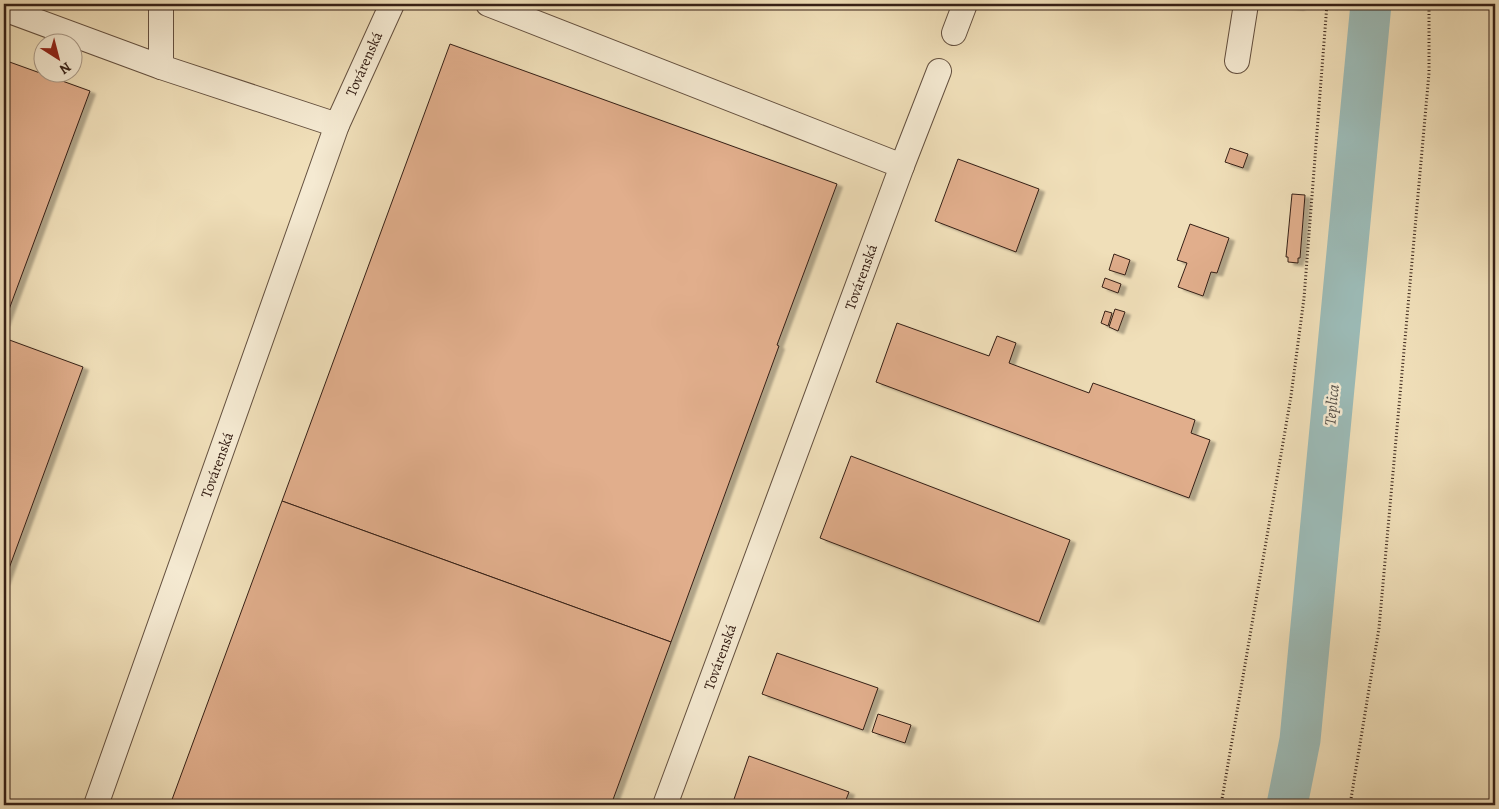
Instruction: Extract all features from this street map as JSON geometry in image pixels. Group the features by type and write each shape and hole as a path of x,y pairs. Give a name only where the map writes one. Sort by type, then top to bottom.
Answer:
{"lane":[{"path":"161,4 161,67"},
{"name":"Továrenská","path":"96,805 337,125 392,4"},
{"path":"488,4 902,166"},
{"path":"954,33 965,4"},
{"path":"1237,61 1246,4"},
{"path":"4,9 161,67 337,125"},
{"name":"Továrenská","path":"665,805 939,71"}],"path":[{"path":"1221,805 1291,396 1304,298 1327,4"},
{"path":"1350,805 1379,628 1428,72 1429,4"}],"building":[{"path":"1279,4 1299,4 1299,7"},
{"path":"450,44 837,184 777,345 779,346 671,642 282,501"},
{"path":"4,60 32,70 32,82 65,82 90,91 4,323"},
{"path":"1230,148 1248,154 1243,168 1225,162"},
{"path":"958,159 1039,189 1016,252 935,221"},
{"path":"1292,194 1305,195 1298,263 1288,262 1288,257 1286,257"},
{"path":"1190,224 1229,238 1217,273 1211,272 1203,296 1178,287 1187,263 1177,260"},
{"path":"1114,254 1130,260 1125,275 1109,270"},
{"path":"1105,278 1121,284 1118,293 1102,287"},
{"path":"1115,309 1125,312 1118,331 1109,327"},
{"path":"1105,311 1112,313 1108,326 1101,323"},
{"path":"897,323 989,356 997,336 1016,343 1009,363 1089,393 1093,383 1195,420 1191,433 1210,440 1189,498 876,382"},
{"path":"4,338 83,367 4,582"},
{"path":"851,456 1070,540 1039,622 820,538"},
{"path":"282,501 671,642 611,805 170,805"},
{"path":"777,653 878,688 863,730 762,694"},
{"path":"878,714 911,725 905,743 872,732"},
{"path":"749,756 849,792 844,805 732,805"}],"waterway":[{"name":"Teplica","path":"1287,805 1300,740 1371,4"}]}
